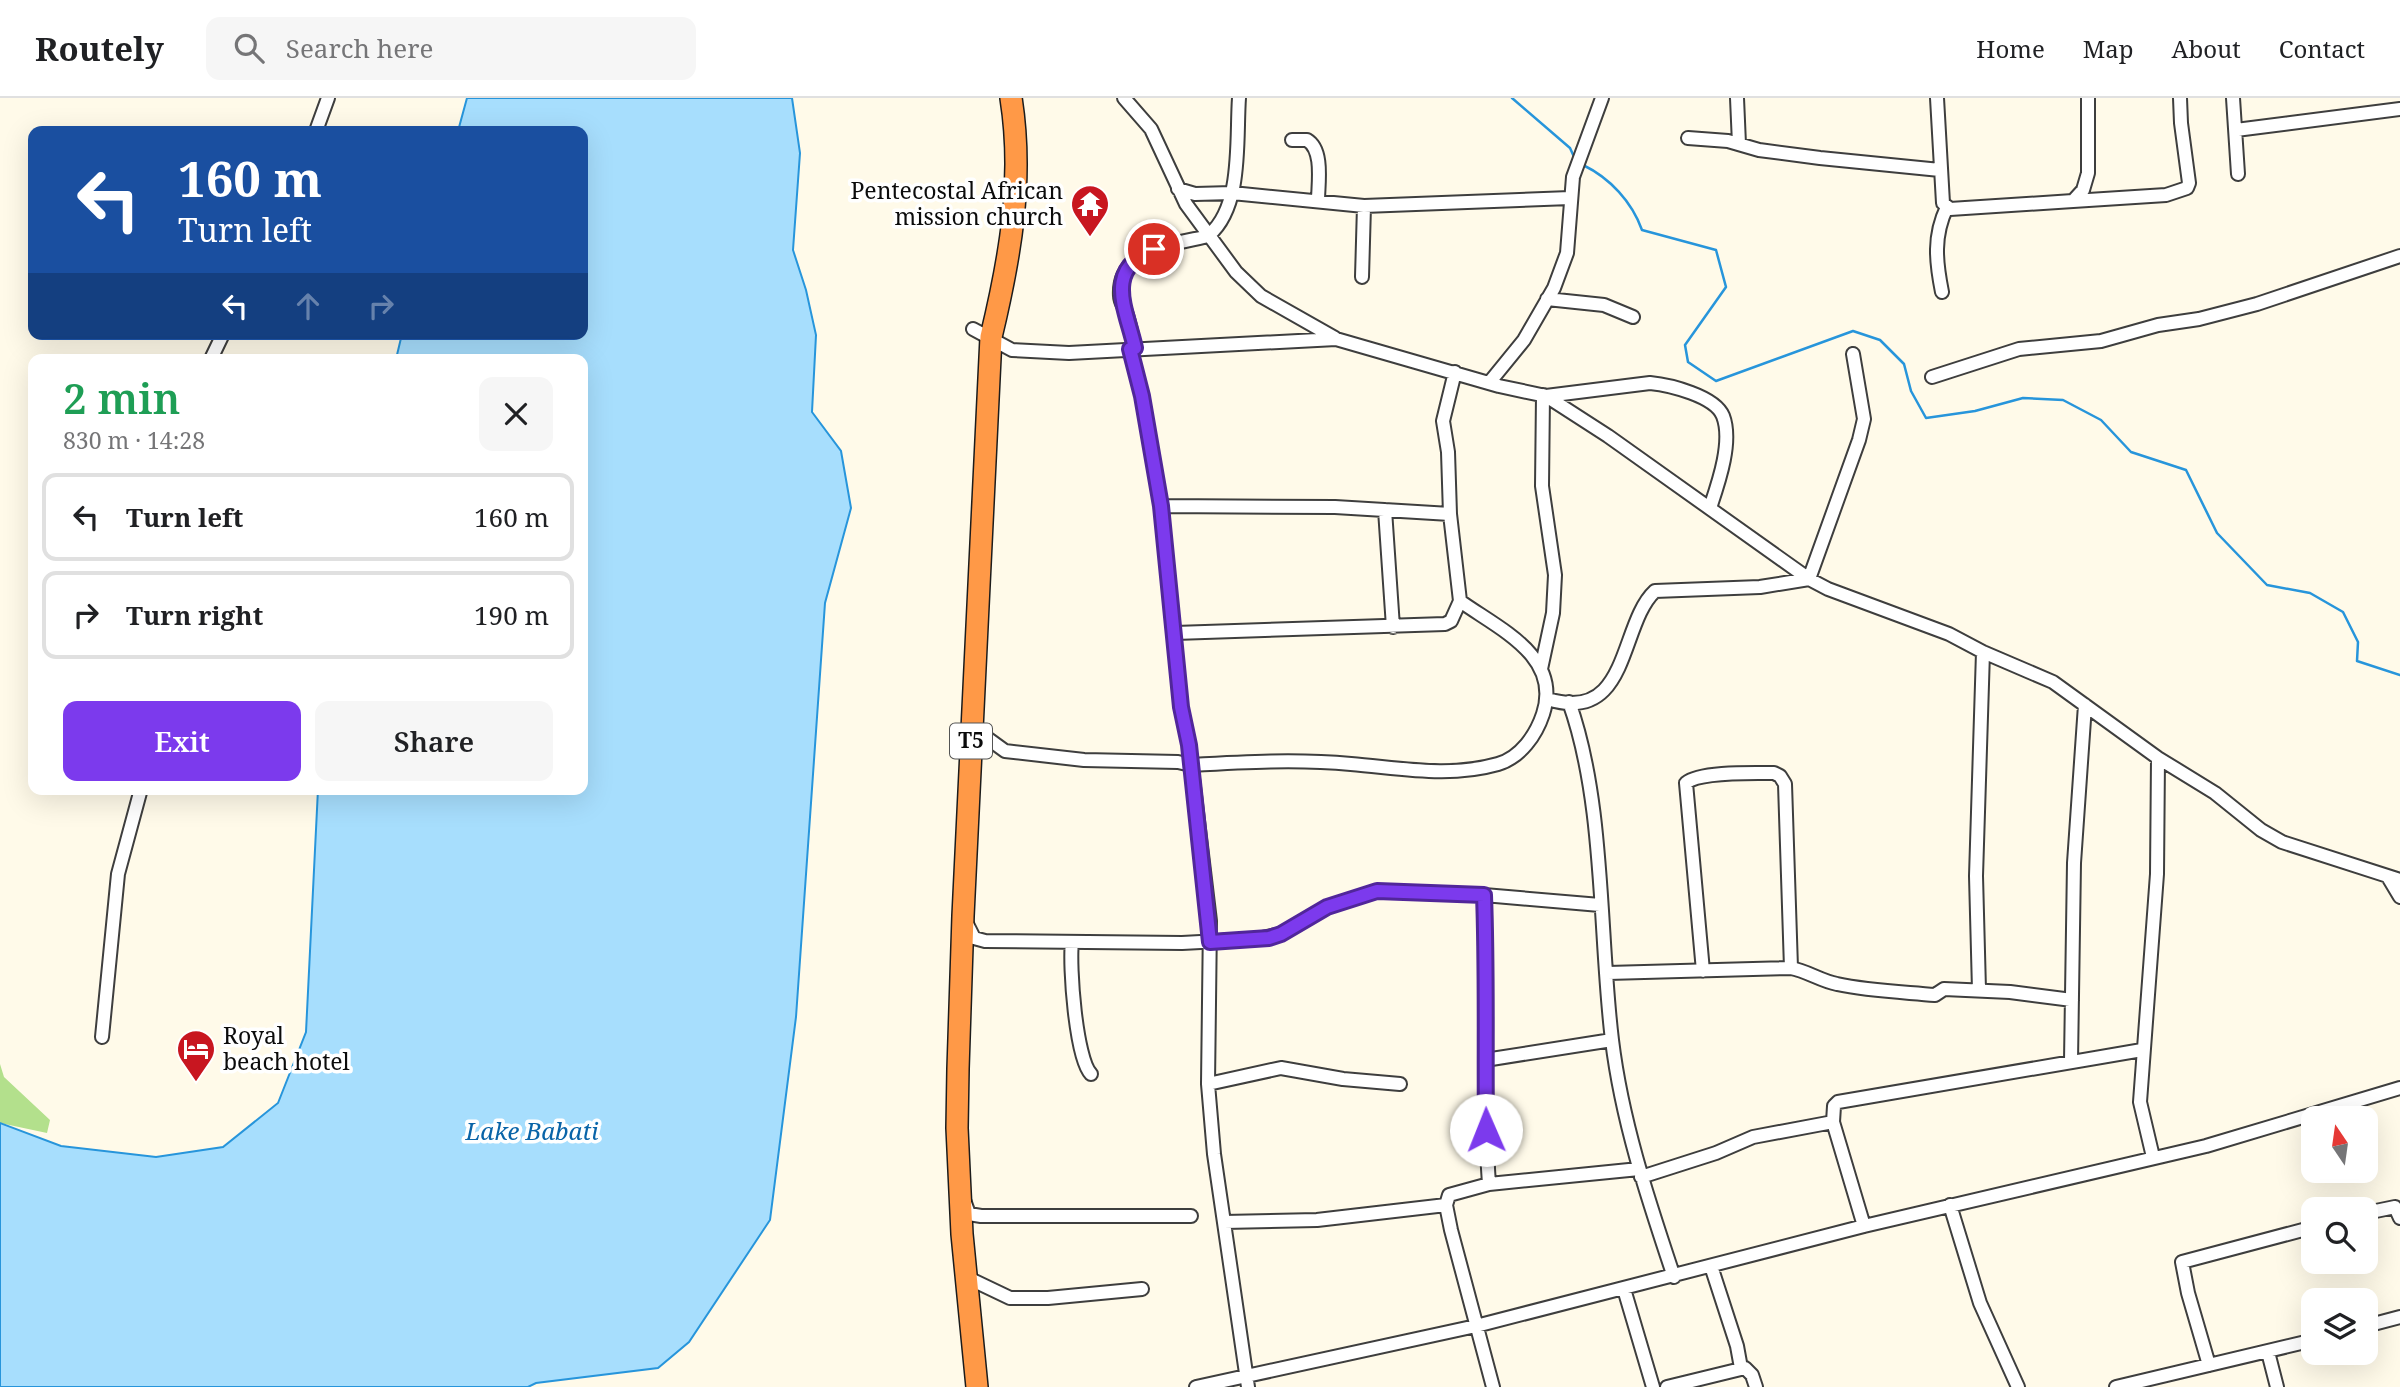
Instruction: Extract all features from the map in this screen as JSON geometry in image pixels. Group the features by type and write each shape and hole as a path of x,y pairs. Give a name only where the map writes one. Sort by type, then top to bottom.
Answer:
{"highway":[{"name":"T5","path":"977,1387 960,1190 958,1069 972,727 982,333 1006,271 1016,203 1017,159 1011,98"}],"street":[{"path":"318,126 328,98"},
{"path":"1124,98 1151,129 1178,189 1209,235 1237,272 1261,296 1336,339 1544,396 1608,436 1810,579 1828,589 1949,634 2053,682 2158,758 2215,793 2261,830 2282,842 2394,878 2400,897"},
{"path":"1239,98 1233,192 1220,224 1209,235 1139,255 1123,280 1120,297 1142,396 1161,506 1181,707 1191,765 1210,942 1208,1084 1214,1154 1248,1381"},
{"path":"1489,383 1524,340 1547,299 1567,253 1570,198 1577,162 1602,98"},
{"path":"1737,98 1739,144"},
{"path":"1937,98 1943,203 1947,207 2019,206 2166,195 2187,188 2189,183 2180,98"},
{"path":"2073,201 2083,190 2088,173 2088,98"},
{"path":"2233,98 2238,174"},
{"path":"2236,130 2400,109"},
{"path":"1688,138 1783,153 1940,170"},
{"path":"1292,140 1307,140 1314,148 1318,168 1318,201"},
{"path":"1178,189 1195,194 1233,192 1364,205 1570,198"},
{"path":"1362,277 1364,205"},
{"path":"1942,292 1936,239 1939,223 1947,207"},
{"path":"1932,377 2011,350 2101,341 2158,325 2257,304 2400,256"},
{"path":"1547,299 1604,305 1633,317"},
{"path":"982,333 1012,350 1069,353 1336,339"},
{"path":"1810,579 1864,419 1853,354"},
{"path":"1175,633 1242,629 1393,627 1446,624 1451,621 1460,601 1443,421 1455,372"},
{"path":"1544,396 1650,383 1666,385 1707,401 1723,414 1725,423 1723,467 1710,509"},
{"path":"1541,669 1553,613 1555,575 1542,486 1544,396"},
{"path":"1161,506 1385,510 1450,514"},
{"path":"1385,510 1393,627"},
{"path":"1548,699 1569,702 1584,700 1598,694 1612,680 1646,604 1655,592 1760,587 1810,579"},
{"path":"972,727 1005,751 1084,760 1178,762 1191,765 1278,760 1423,772 1476,768 1501,763 1523,749 1538,727 1548,699 1541,669 1532,653 1460,601"},
{"path":"1979,990 1976,876 1983,652"},
{"path":"1569,702 1590,794 1612,1040 1630,1138 1674,1277"},
{"path":"2071,1060 2074,863 2085,705"},
{"path":"2153,1157 2140,1102 2157,874 2158,758"},
{"path":"1703,971 1686,783 1693,778 1733,774 1774,773 1780,776 1784,784 1791,968"},
{"path":"102,1037 118,874 139,795"},
{"path":"963,916 974,938 1072,942 1210,942 1269,938 1281,934 1327,907 1377,891 1484,895 1600,905"},
{"path":"1484,895 1488,984 1485,1060 1489,1184"},
{"path":"1072,942 1070,966 1073,999 1082,1055 1091,1074"},
{"path":"1608,973 1791,968 1807,971 1837,984 1865,988 1936,995 1944,989 1979,990 2072,1000"},
{"path":"1485,1060 1612,1040"},
{"path":"1864,1226 1833,1122 1834,1106 1838,1102 2071,1060 2142,1051"},
{"path":"1208,1084 1281,1068 1343,1079 1400,1084"},
{"path":"1196,1387 1248,1381 1674,1277 1864,1226 2206,1146 2400,1088"},
{"path":"1493,1387 1446,1205 1453,1192 1489,1184 1640,1173 1716,1153 1753,1137 1833,1122"},
{"path":"960,1190 970,1214 981,1216 1191,1216"},
{"path":"1224,1222 1317,1220 1446,1205"},
{"path":"1950,1205 1980,1303 2018,1387"},
{"path":"2378,1211 2395,1207 2400,1218"},
{"path":"2209,1365 2182,1262 2301,1230"},
{"path":"1711,1266 1737,1346 1741,1368"},
{"path":"966,1277 1010,1298 1048,1298 1142,1289"},
{"path":"1624,1289 1653,1387"},
{"path":"2378,1323 2400,1317"},
{"path":"2116,1387 2301,1343"},
{"path":"2268,1352 2277,1387"},
{"path":"1667,1387 1741,1368 1749,1370 1756,1387"}],"green space":[{"path":"0,1064 4,1077 50,1120 47,1133 0,1123"}],"water":[{"name":"Lake Babati","path":"467,98 792,98 800,153 793,250 806,290 816,335 812,412 841,451 851,508 825,603 796,1017 770,1220 689,1342 658,1368 536,1383 528,1387 0,1387 0,1123 61,1146 156,1157 223,1147 278,1103 306,1032 318,795 588,795 588,354 397,354 401,340 588,340 588,126 459,126"}],"waterway":[{"path":"1512,98 1570,148 1575,159"},
{"path":"1583,165 1619,192 1642,230 1716,250 1726,287 1685,345 1688,362 1716,381 1853,331 1880,340 1904,364 1911,391 1926,418 1975,411 2023,398 2063,400 2101,420 2131,452 2186,470 2217,533 2267,585 2310,593 2343,612 2358,642 2357,661 2400,675"}],"place":[{"name":"Pentecostal African mission church","path":"1090,238"},
{"name":"Royal beach hotel","path":"196,1083"}],"route":[{"path":"1154,249 1139,255 1127,270 1120,297 1135,348 1130,349 1142,396 1161,506 1181,707 1189,745 1210,921 1210,942 1269,938 1281,934 1327,907 1377,891 1484,895 1488,984 1486,1130"}]}
